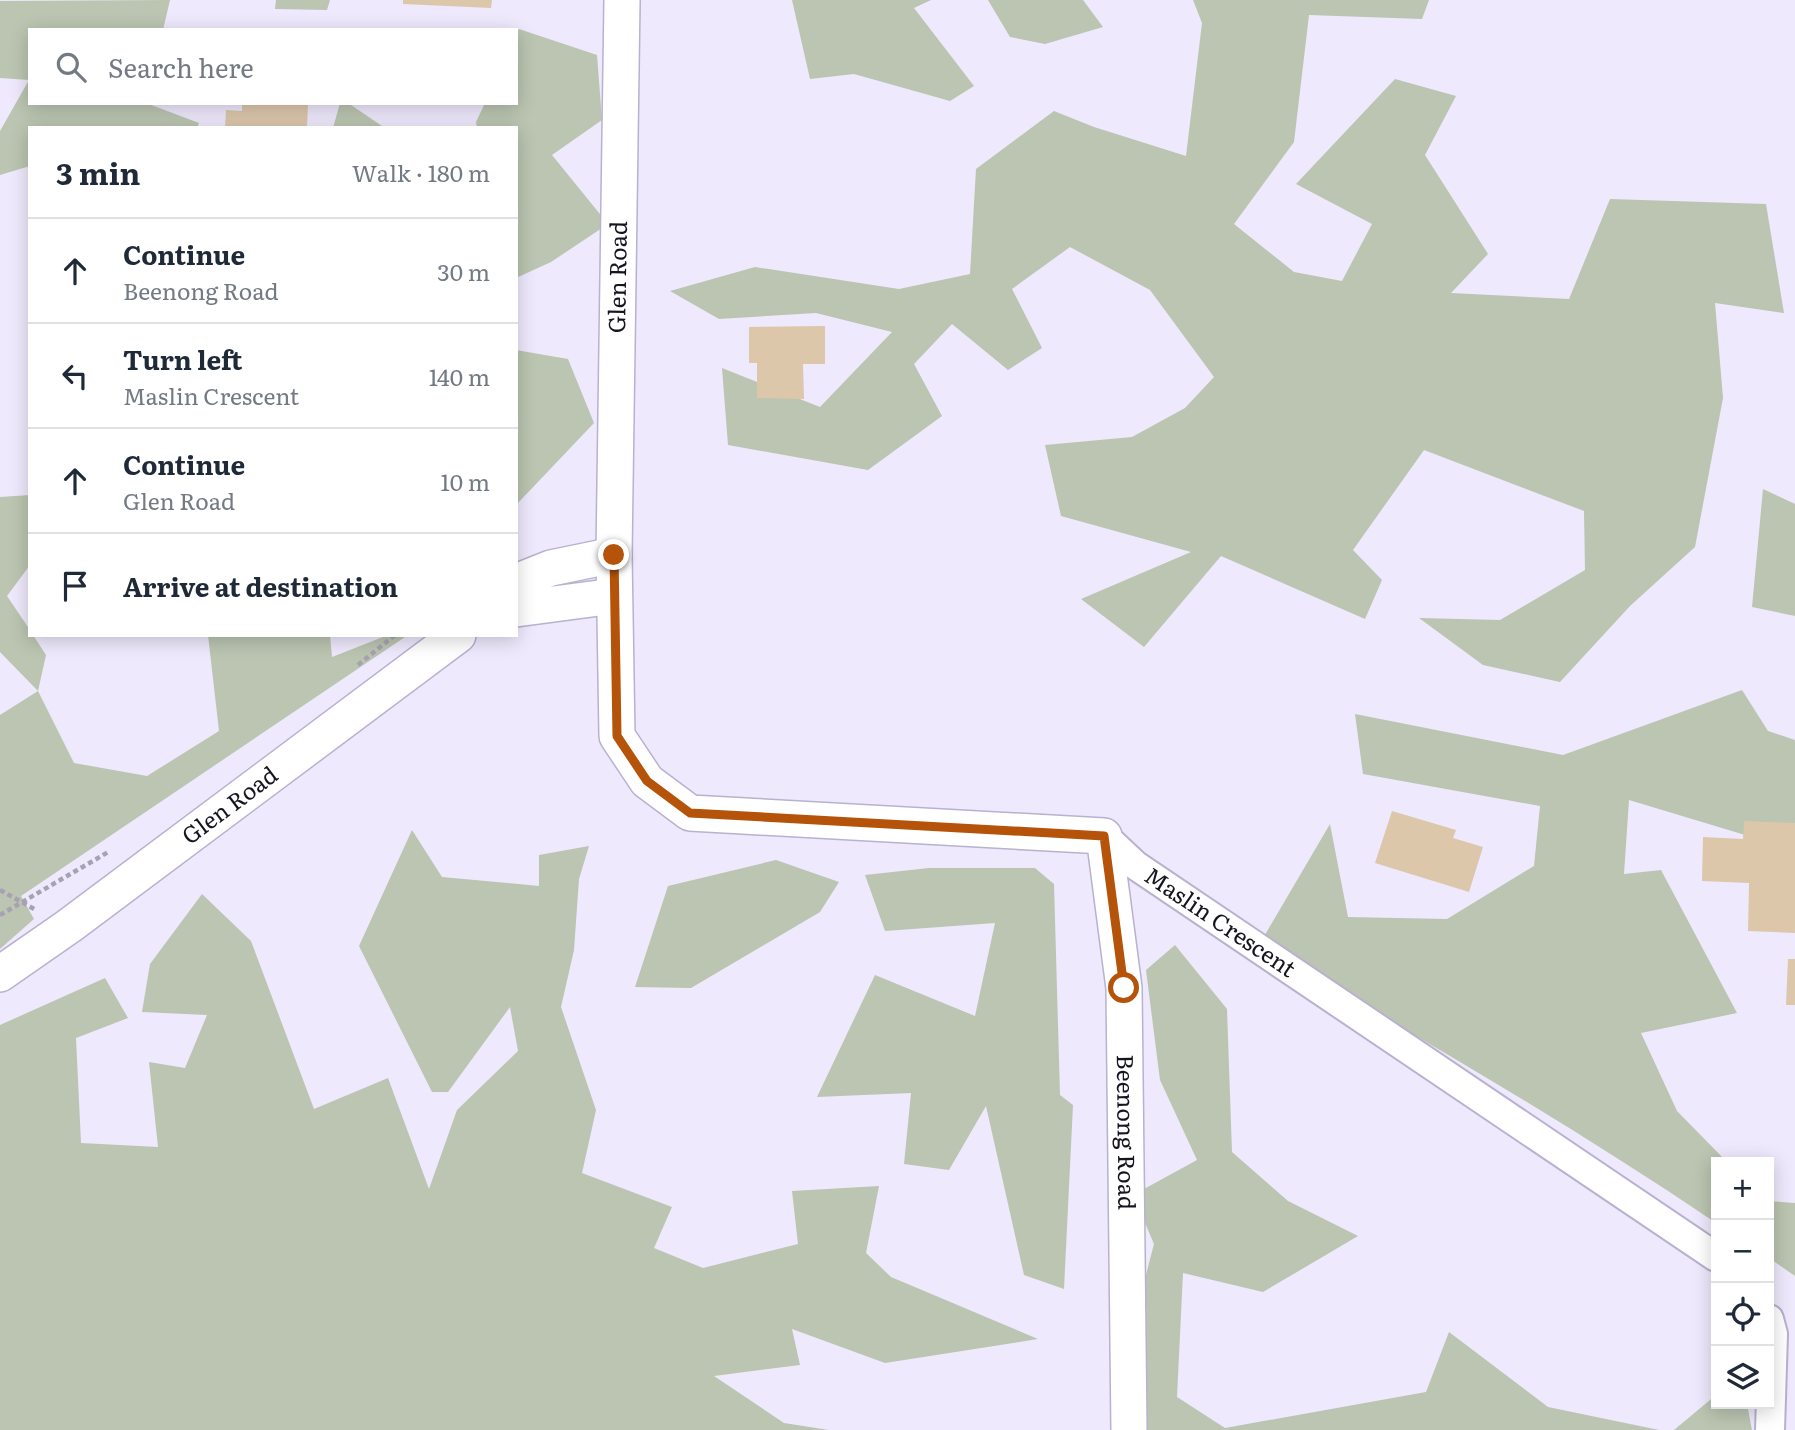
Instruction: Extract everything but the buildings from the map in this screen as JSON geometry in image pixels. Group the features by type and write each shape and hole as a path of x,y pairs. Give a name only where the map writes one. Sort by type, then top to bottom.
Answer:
{"street":[{"name":"Glen Road","path":"614,597 622,0"},
{"path":"518,581 551,568 614,555"},
{"path":"518,609 614,597 617,736 647,781 690,813 1104,836"},
{"name":"Glen Road","path":"0,974 69,926 455,637"},
{"name":"Maslin Crescent","path":"1104,836 1135,865 1711,1254"},
{"name":"Beenong Road","path":"1104,836 1124,988 1129,1430"},
{"path":"1770,1430 1773,1346"}],"green space":[{"path":"170,0 163,28 28,28 28,80 0,78 0,1"},
{"path":"276,0 330,0 327,10 275,9"},
{"path":"792,0 931,0 914,8 974,86 950,101 854,74 810,79"},
{"path":"988,0 1083,0 1103,27 1045,44 1010,37"},
{"path":"1193,0 1429,0 1422,19 1309,15 1294,142 1234,224 1294,272 1342,281 1372,224 1296,184 1395,79 1456,96 1425,155 1488,254 1451,293 1569,299 1610,199 1766,204 1784,313 1715,303 1723,398 1695,547 1630,606 1560,682 1483,665 1419,618 1500,620 1585,570 1584,511 1424,450 1353,550 1382,580 1365,619 1221,556 1144,647 1081,599 1191,552 1061,516 1045,445 1132,437 1185,408 1214,377 1150,290 1070,247 1012,289 1042,348 1008,370 952,324 914,364 942,416 868,470 728,445 722,368 820,407 892,332 816,313 719,319 670,291 755,267 899,289 970,274 976,169 1054,111 1094,127 1186,156 1202,23"},
{"path":"518,31 597,55 602,120 552,155 608,224 551,262 518,277 518,126 477,126 476,122 484,105 518,105"},
{"path":"28,82 28,105 151,105 199,123 198,126 28,126 28,167 0,175 0,131"},
{"path":"339,105 351,105 382,126 334,126"},
{"path":"518,350 568,359 594,423 518,503"},
{"path":"1763,489 1795,504 1795,616 1752,607"},
{"path":"28,495 28,568 7,596 28,627 28,637 34,637 46,655 38,691 0,652 0,497"},
{"path":"208,637 330,637 332,657 383,637 405,637 21,896 34,919 0,949 0,715 38,691 74,763 147,776 219,731"},
{"path":"1742,690 1768,731 1795,740 1795,850 1629,800 1624,874 1661,870 1737,1013 1641,1033 1677,1111 1722,1157 1711,1157 1711,1220 1547,1115 1259,945 1330,824 1348,917 1447,919 1534,866 1540,806 1363,774 1355,714 1563,755"},
{"path":"412,830 442,877 539,886 539,855 589,846 579,879 574,950 561,1007 596,1110 582,1173 672,1207 654,1248 703,1268 798,1244 792,1191 879,1186 866,1253 891,1277 1038,1339 885,1363 792,1329 800,1365 714,1376 784,1423 829,1430 0,1430 0,1025 105,978 128,1018 76,1038 81,1143 158,1147 149,1062 185,1068 207,1015 142,1012 150,964 202,894 251,941 314,1109 388,1078 429,1189 457,1110 518,1051 510,1007 448,1092 432,1092 359,946"},
{"path":"776,860 839,882 820,912 691,988 635,987 668,886"},
{"path":"929,868 1035,868 1054,884 1060,1095 1073,1105 1064,1289 1024,1275 986,1106 949,1170 904,1164 911,1093 817,1097 875,975 975,1016 995,923 885,931 865,875"},
{"path":"1175,945 1227,1009 1232,1152 1288,1201 1358,1236 1263,1292 1183,1273 1177,1397 1225,1428 1426,1392 1449,1332 1548,1407 1659,1430 1142,1430 1141,1294 1154,1244 1133,1195 1197,1160 1160,1080 1146,970"},
{"path":"1774,1201 1795,1203 1795,1276 1774,1261"},
{"path":"1711,1399 1711,1409 1748,1409 1752,1430 1674,1430"}],"route":[{"path":"614,555 617,736 647,781 690,813 1104,836 1124,988"}]}
